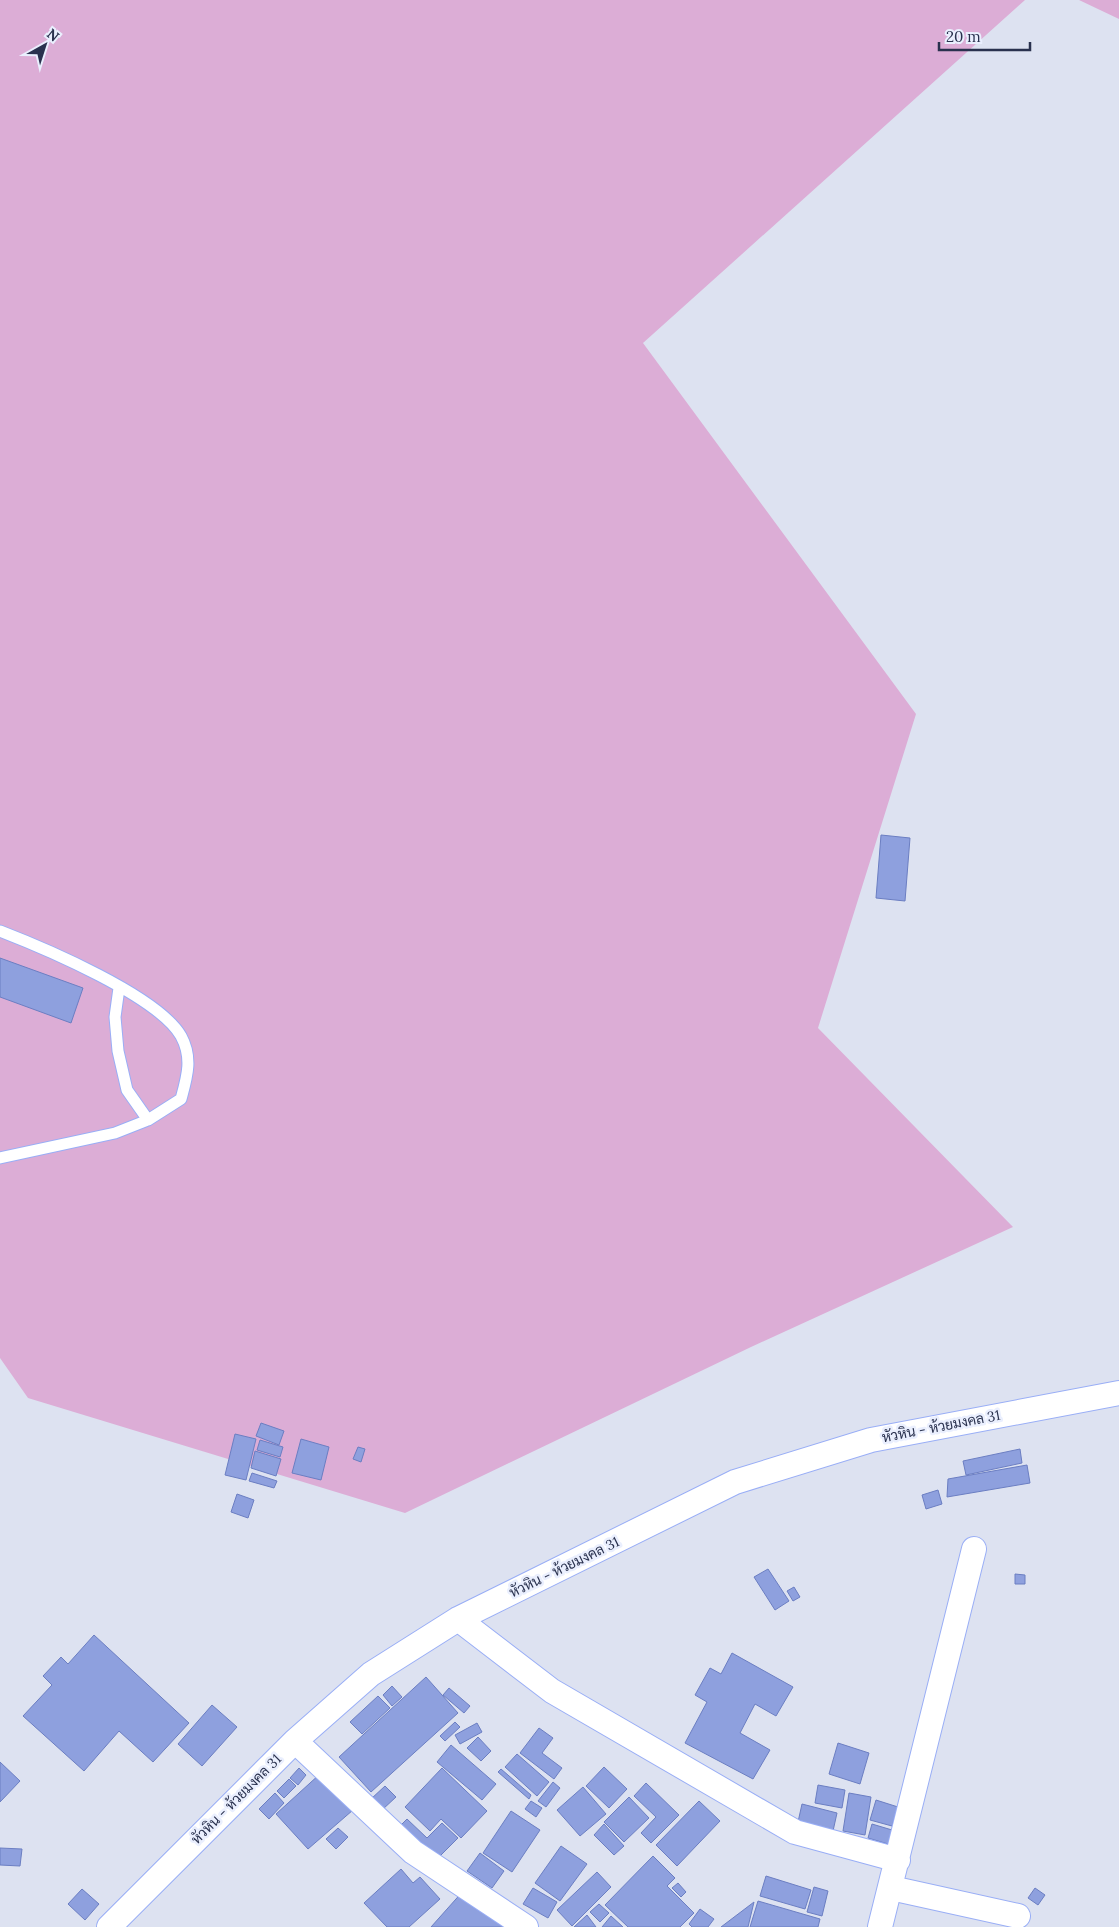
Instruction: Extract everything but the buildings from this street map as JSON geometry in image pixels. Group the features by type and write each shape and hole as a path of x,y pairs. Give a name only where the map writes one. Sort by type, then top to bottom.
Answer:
{"street":[{"name":"หัวหิน - ห้วยมงคล 31","path":"109,1927 295,1741 371,1674 458,1619 735,1482 871,1440 1119,1393"},
{"path":"880,1927 974,1549"},
{"path":"458,1619 552,1691 795,1832 898,1860"},
{"path":"295,1741 413,1852 526,1927"},
{"path":"891,1888 1018,1916"}],"lane":[{"path":"0,931 58,954 155,1009 181,1036 190,1068 181,1099 148,1120 116,1133 0,1158"},
{"path":"119,988 115,1017 118,1051 126,1090 148,1120"}],"shaded area":[{"path":"0,0 1025,0 643,343 916,714 818,1028 1013,1227 751,1347 405,1513 28,1398 0,1358"},
{"path":"1079,0 1119,0 1119,19"}]}
